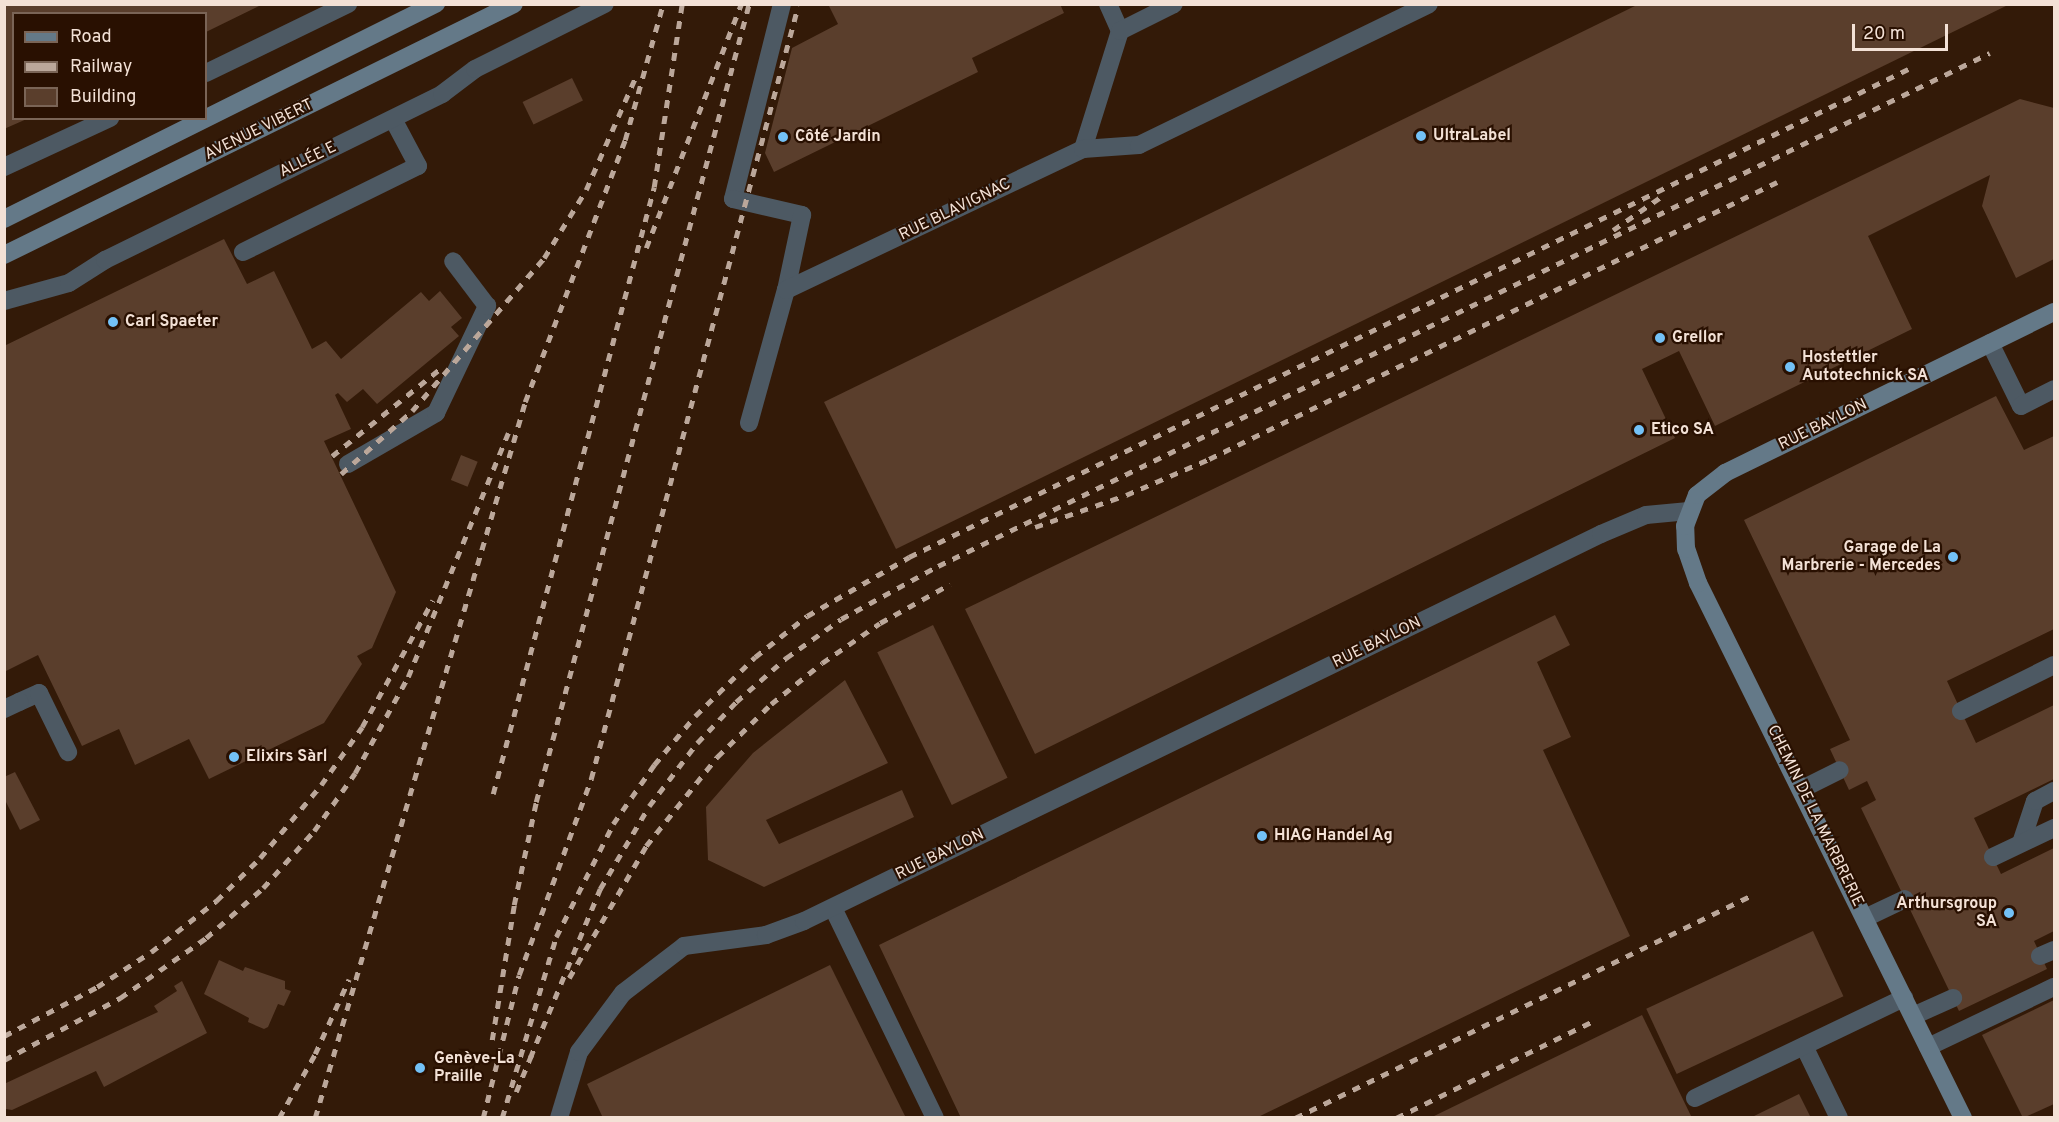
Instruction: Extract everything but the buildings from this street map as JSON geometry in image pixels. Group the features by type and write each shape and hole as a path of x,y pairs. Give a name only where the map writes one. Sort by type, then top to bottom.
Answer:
{"main road":[{"name":"AVENUE VIBERT","path":"207,118 436,4"},
{"name":"AVENUE VIBERT","path":"4,255 514,4"},
{"name":"AVENUE VIBERT","path":"4,219 203,120"},
{"name":"RUE BAYLON","path":"1689,511 1697,495 1725,473 2055,312"},
{"name":"CHEMIN DE LA MARBRERIE","path":"1689,511 1685,526 1686,549 1698,583 1963,1118"}],"street":[{"path":"207,73 348,4"},
{"name":"ALLÉE E","path":"4,301 69,283 105,260 442,94 475,69 604,4"},
{"path":"749,423 786,290 802,214 733,199 782,4"},
{"path":"1108,4 1120,31 1083,149 1139,145 1429,4"},
{"path":"1120,31 1174,4"},
{"path":"243,252 418,166 393,119"},
{"path":"4,167 106,120"},
{"name":"RUE BLAVIGNAC","path":"786,290 1083,149"},
{"path":"348,464 435,413 487,306 453,261"},
{"path":"1990,343 2020,406 2055,389"},
{"name":"RUE BAYLON","path":"559,1118 579,1052 623,993 684,946 765,935 832,908 1602,534 1646,515 1689,511"},
{"path":"1961,711 2055,665"},
{"path":"12,705 39,693 68,752"},
{"path":"1802,789 1840,770"},
{"path":"2022,843 2035,801 2055,791"},
{"path":"1993,857 2055,828"},
{"path":"1865,918 1905,898"},
{"path":"832,908 935,1118"},
{"path":"1928,1047 2055,987"},
{"path":"1695,1098 1904,998"},
{"path":"1913,1016 1953,998"},
{"path":"1803,1046 1839,1118"}],"railway":[{"path":"315,1118 525,402 625,140 663,4"},
{"path":"493,794 654,187 682,4"},
{"path":"646,248 741,4"},
{"path":"492,1040 514,905 536,802 749,4"},
{"path":"483,1118 519,975 591,779 798,6"},
{"path":"530,1058 600,889 649,806 697,743 736,702 786,658 841,619 938,566 1990,53"},
{"path":"502,1118 556,937 613,824 654,765 695,716 755,657 807,616 909,557 1908,69"},
{"path":"341,474 412,411 544,258 586,190 637,74"},
{"path":"1035,527 1126,495 1209,459 1777,182"},
{"path":"1613,230 1665,194"},
{"path":"332,456 441,368"},
{"path":"4,1060 120,998 206,938 263,888 314,831 355,773 408,677 508,433"},
{"path":"569,978 646,846 717,757 771,704 822,663 880,623 950,584"},
{"path":"4,1036 97,987 151,952 216,901 260,858 321,785 362,727 433,600"},
{"path":"1295,1118 1754,894"},
{"path":"279,1118 315,1054 349,979"},
{"path":"1396,1118 1591,1022"},
{"path":"516,1092 533,1051"}],"place":[{"name":"UltraLabel","path":"1421,136"},
{"name":"Côté Jardin","path":"783,137"},
{"name":"Carl Spaeter","path":"113,322"},
{"name":"Grellor","path":"1660,338"},
{"name":"Hostettler Autotechnick SA","path":"1790,367"},
{"name":"Etico SA","path":"1639,430"},
{"name":"Garage de La Marbrerie - Mercedes","path":"1953,557"},
{"name":"Elixirs Sàrl","path":"234,757"},
{"name":"HIAG Handel Ag","path":"1262,836"},
{"name":"Arthursgroup SA","path":"2009,913"},
{"name":"Genève-La Praille","path":"420,1068"}]}
